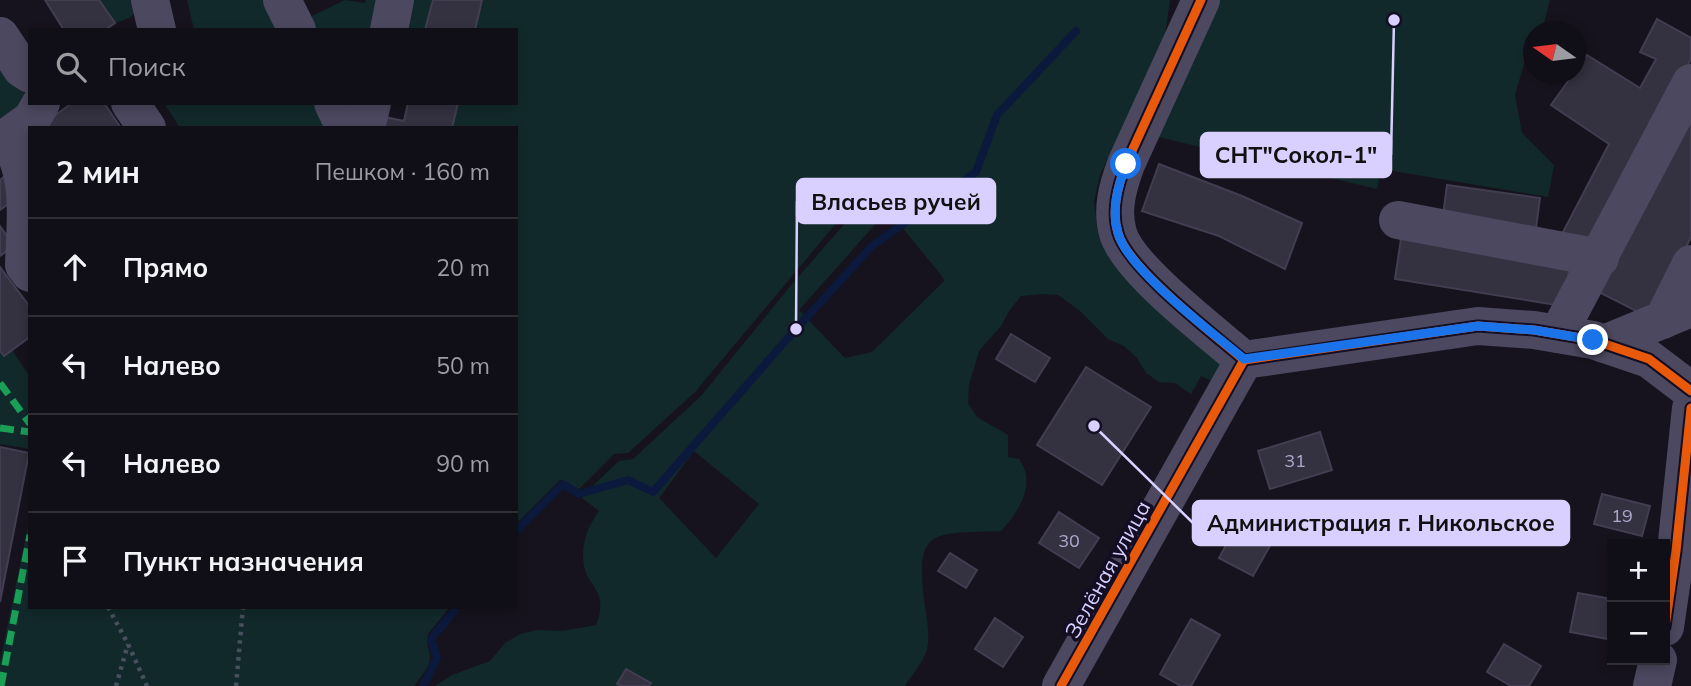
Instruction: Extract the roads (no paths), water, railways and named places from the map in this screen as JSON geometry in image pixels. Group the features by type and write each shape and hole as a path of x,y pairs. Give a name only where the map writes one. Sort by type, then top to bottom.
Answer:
{"street":[{"path":"150,0 157,28"},
{"path":"282,0 296,28"},
{"path":"389,28 396,0"},
{"path":"1197,2 1115,192 1118,234 1137,265 1244,359 1478,326 1558,334 1604,344 1649,359 1691,391"},
{"path":"0,36 22,69 28,73"},
{"path":"1558,334 1691,83"},
{"path":"28,270 24,265 26,191 12,146 6,138 32,119 40,105"},
{"path":"131,105 146,126"},
{"path":"334,105 344,126"},
{"path":"366,126 372,105"},
{"path":"1398,220 1600,258"},
{"path":"1604,344 1677,314 1691,264"},
{"name":"Зелёная улица","path":"1061,686 1244,359"},
{"path":"1670,606 1684,549 1691,408"},
{"path":"1652,686 1657,665"}],"waterway":[{"path":"518,529 563,484 579,494 628,480 653,492 872,246 976,172 997,115 1076,31"},
{"path":"423,686 437,658 431,639 455,609"}],"place":[{"name":"СНТ\"Сокол-1\"","path":"1394,20"},
{"name":"Власьев ручей","path":"796,329"},
{"name":"Администрация г. Никольское","path":"1094,426"}]}
